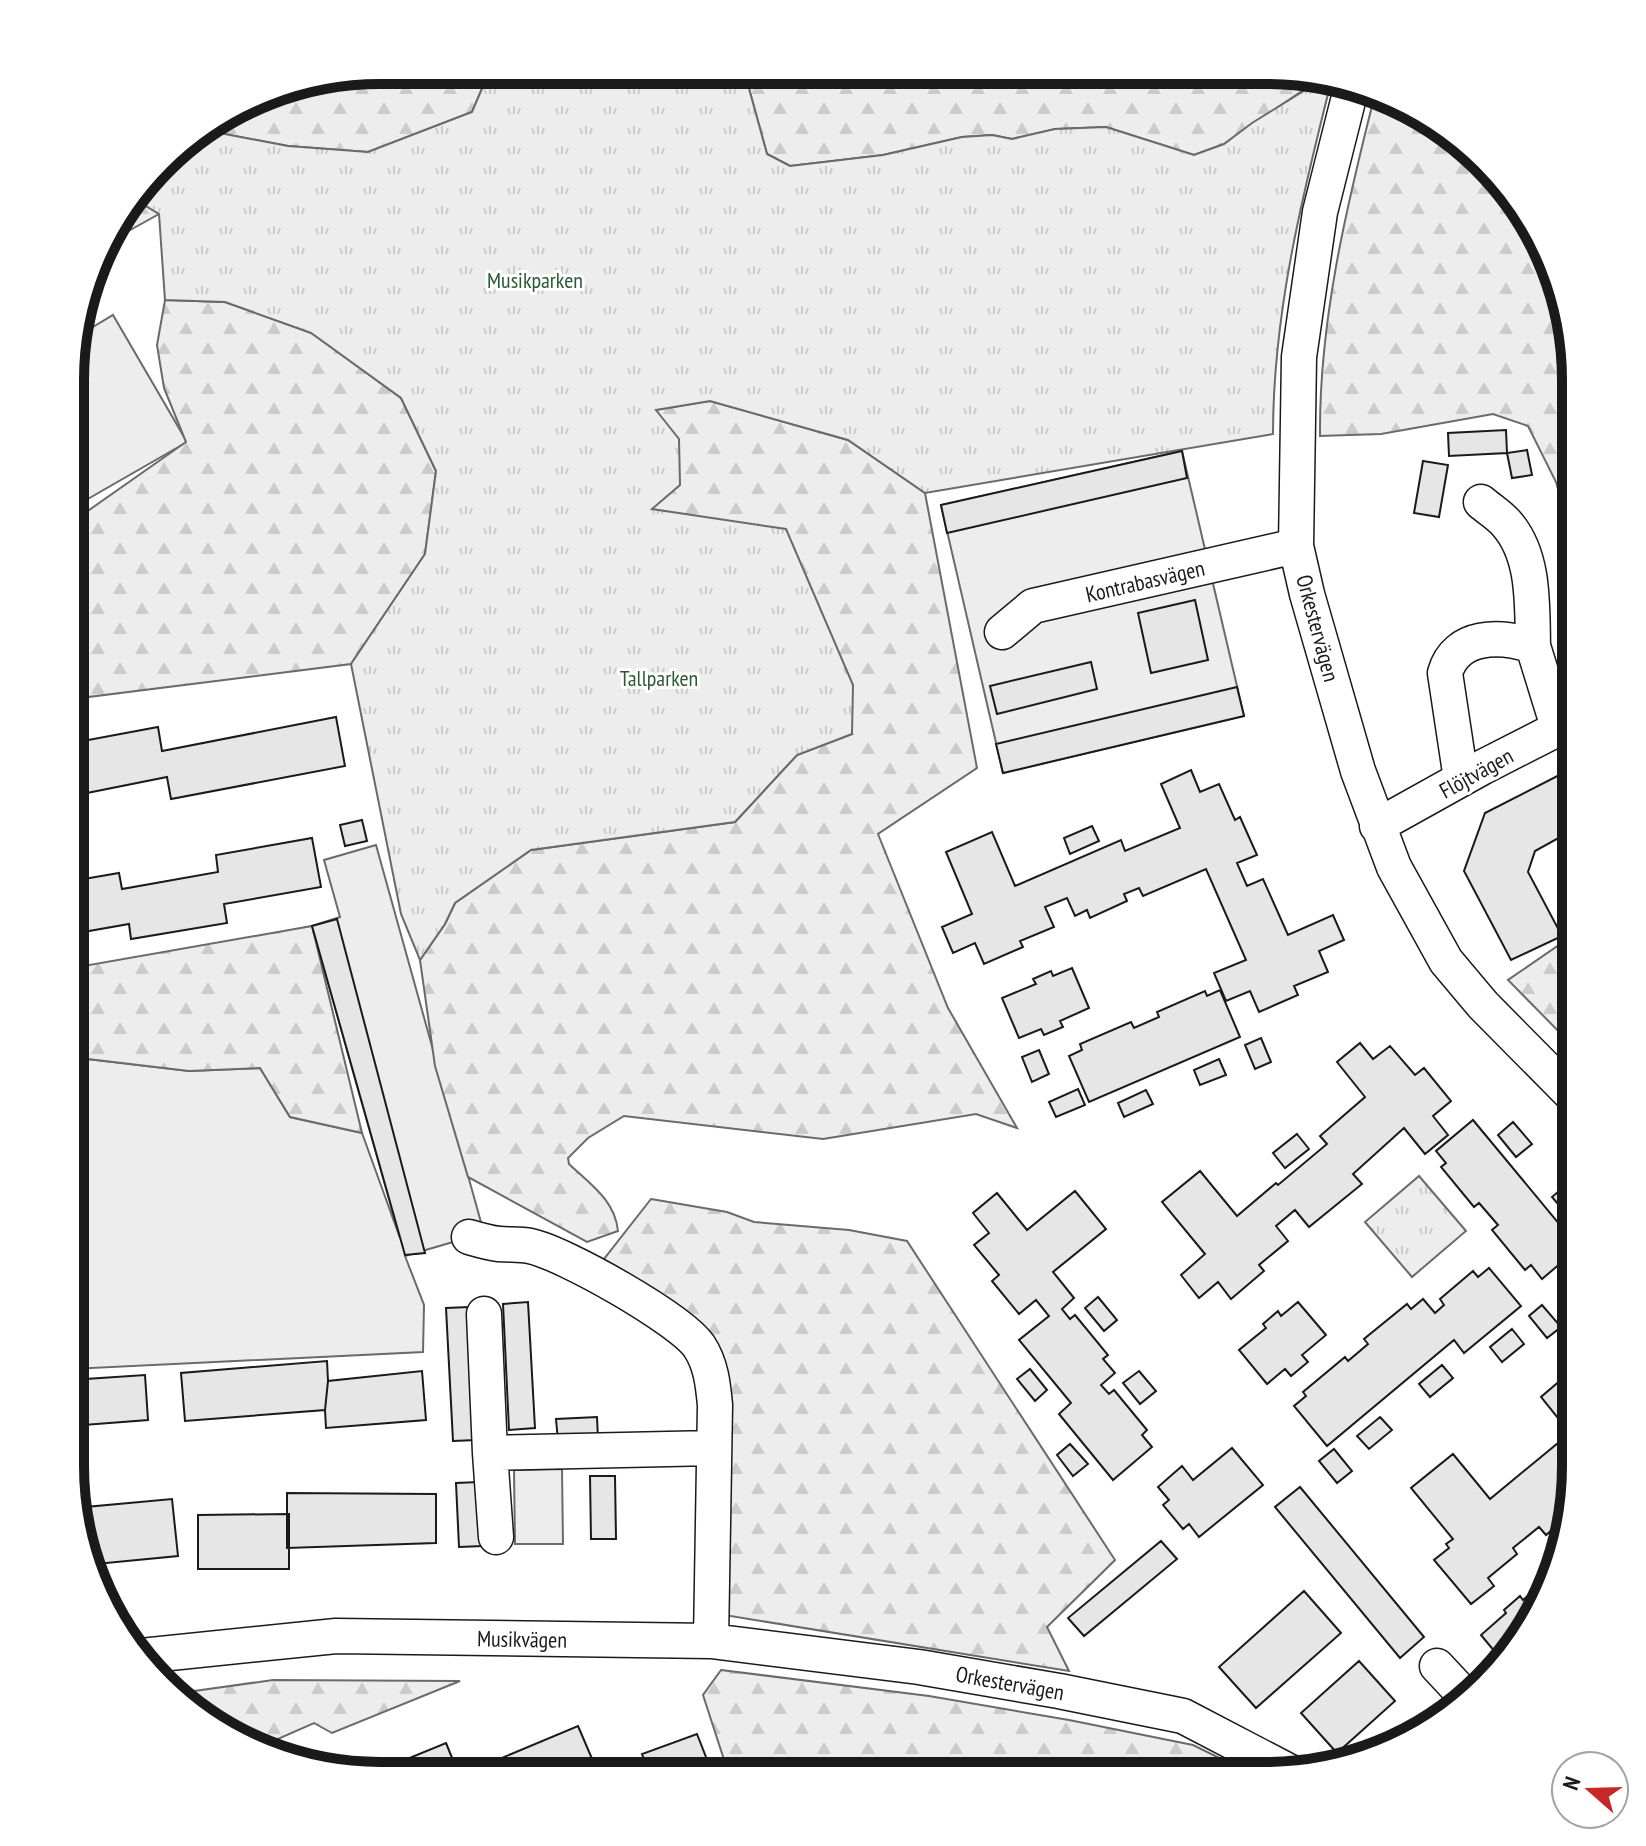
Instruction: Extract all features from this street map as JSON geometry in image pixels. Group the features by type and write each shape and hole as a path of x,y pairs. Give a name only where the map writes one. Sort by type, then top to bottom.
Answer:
{"street":[{"name":"Orkestervägen","path":"1349,96 1320,212 1299,357 1296,546 1358,771 1394,867 1446,961 1483,1005 1562,1085"},
{"path":"1481,502 1507,523 1525,557 1533,646 1562,713"},
{"name":"Kontrabasvägen","path":"1002,632 1033,606 1296,546"},
{"path":"1461,779 1445,673 1449,658 1459,647 1491,639 1515,640 1533,646"},
{"name":"Flöjtvägen","path":"1377,826 1562,727"},
{"path":"469,1237 497,1244 532,1246 593,1273 690,1335 701,1348 713,1376 711,1641"},
{"path":"484,1314 496,1537"},
{"path":"490,1453 714,1448"},
{"name":"Musikvägen","path":"152,1655 336,1636 711,1641"},
{"name":"Orkestervägen","path":"711,1641 919,1667 1183,1716 1271,1762"},
{"path":"1437,1666 1460,1690"}],"shaded area":[{"path":"113,315 187,442 84,501 84,380 89,330"},
{"path":"1182,451 1244,716 1003,773 941,505"},
{"path":"376,845 484,1233 405,1256 424,1305 423,1352 84,1368 84,1059 189,1071 260,1068 290,1117 362,1133 400,1238 312,926 340,917 324,860"},
{"path":"562,1469 563,1544 515,1544 514,1470"}],"green space":[{"path":"380,84 484,84 472,112 368,152 288,146 217,133 266,107 322,90"},
{"name":"Musikparken","path":"484,84 748,84 767,154 790,166 883,155 962,137 992,135 1012,139 1055,129 1106,127 1194,155 1224,144 1309,88 1329,91 1291,256 1278,345 1273,434 925,493 848,440 710,401 656,410 679,439 680,485 652,509 786,529 853,685 852,734 797,755 735,822 531,850 455,903 445,924 420,960 401,914 351,664 425,554 436,471 401,398 311,333 225,302 165,300 159,214 142,204 185,157 217,133 288,146 368,152 472,112"},
{"path":"748,84 1266,84 1307,87 1224,144 1194,155 1106,127 1055,129 1012,139 992,135 962,137 883,155 790,166 767,154"},
{"path":"1373,104 1397,114 1446,145 1489,185 1512,215 1539,266 1556,322 1562,380 1562,503 1556,482 1528,426 1493,414 1381,434 1320,436 1329,308"},
{"path":"142,204 159,214 123,234"},
{"path":"165,300 225,302 312,333 401,398 436,471 425,554 351,664 84,697 84,514 186,442 164,388 157,345"},
{"path":"710,401 848,440 925,493 977,768 878,834 948,1008 1017,1128 976,1114 823,1139 624,1116 588,1138 568,1158 569,1164 607,1201 616,1220 618,1231 587,1242 468,1177 435,1066 420,960 445,924 455,903 531,850 735,822 797,755 852,734 651,509 655,410"},
{"path":"312,926 362,1133 290,1117 260,1068 189,1071 84,1059 84,966"},
{"path":"1562,943 1562,1035 1508,980"},
{"path":"1419,1176 1466,1231 1412,1277 1365,1222"},
{"path":"651,1199 727,1212 754,1222 849,1230 907,1241 1115,1560 1047,1627 1069,1671 712,1613 713,1376 593,1273"},
{"path":"721,1670 929,1696 1193,1745 1228,1762 725,1762 703,1695"},
{"path":"273,1680 460,1681 332,1733 314,1723 272,1741 215,1712 189,1692"}],"building":[{"path":"1506,430 1507,453 1449,456 1448,433"},
{"path":"1527,450 1532,475 1512,478 1507,453"},
{"path":"1182,451 1187,478 947,533 941,505"},
{"path":"1423,461 1448,465 1439,517 1414,513"},
{"path":"1195,600 1208,660 1151,673 1138,613"},
{"path":"1091,662 1097,689 997,714 990,686"},
{"path":"1237,687 1244,716 1003,773 996,744"},
{"path":"336,717 345,766 171,799 167,777 84,794 84,741 158,727 162,751"},
{"path":"1191,770 1200,792 1219,784 1235,820 1240,817 1257,855 1237,863 1247,886 1263,879 1288,935 1333,915 1344,940 1319,951 1328,972 1294,986 1298,995 1259,1012 1250,991 1226,1001 1214,973 1246,960 1206,869 1143,896 1139,888 1124,894 1127,901 1090,918 1087,910 1075,916 1067,898 1045,907 1054,927 1020,941 1023,947 984,964 975,943 953,953 942,927 972,914 946,852 992,832 1015,886 1121,840 1125,851 1180,828 1161,784"},
{"path":"1562,774 1562,836 1535,851 1528,872 1562,936 1511,960 1464,871 1485,813"},
{"path":"362,820 367,841 345,846 340,825"},
{"path":"1092,826 1099,841 1070,854 1064,838"},
{"path":"312,838 321,887 224,904 227,923 131,939 129,924 84,932 84,879 119,873 122,889 218,872 216,855"},
{"path":"337,919 425,1253 405,1255 312,926"},
{"path":"1072,968 1089,1008 1060,1021 1063,1027 1044,1035 1041,1029 1019,1038 1002,998 1036,984 1033,979 1051,971 1053,976"},
{"path":"1220,990 1240,1037 1089,1102 1069,1056 1082,1050 1080,1044 1131,1022 1134,1028 1159,1017 1157,1012 1205,991 1207,996"},
{"path":"1261,1038 1271,1062 1255,1069 1245,1045"},
{"path":"1360,1043 1373,1059 1390,1046 1415,1075 1424,1068 1451,1101 1433,1116 1448,1135 1425,1154 1404,1128 1353,1174 1362,1184 1309,1227 1295,1210 1276,1226 1288,1241 1259,1265 1264,1271 1231,1299 1218,1282 1199,1298 1181,1275 1205,1254 1162,1202 1200,1171 1237,1216 1276,1183 1278,1185 1327,1144 1320,1136 1365,1097 1337,1062"},
{"path":"1039,1050 1049,1074 1032,1082 1022,1057"},
{"path":"1219,1059 1226,1075 1200,1085 1194,1070"},
{"path":"1078,1089 1085,1105 1056,1117 1049,1102"},
{"path":"1146,1090 1153,1104 1124,1117 1118,1103"},
{"path":"1473,1120 1562,1227 1562,1262 1542,1279 1531,1265 1525,1270 1492,1230 1498,1225 1479,1203 1474,1207 1441,1167 1446,1163 1436,1151"},
{"path":"1513,1122 1532,1144 1516,1157 1498,1135"},
{"path":"1297,1134 1309,1149 1285,1168 1273,1153"},
{"path":"1562,1188 1562,1209 1552,1197"},
{"path":"1075,1191 1106,1229 1053,1272 1074,1298 1062,1309 1070,1319 1075,1315 1108,1355 1103,1359 1115,1373 1101,1385 1109,1394 1114,1390 1147,1430 1142,1435 1152,1447 1113,1480 1059,1414 1071,1403 1019,1340 1049,1316 1036,1300 1019,1314 992,1281 999,1275 974,1245 989,1233 973,1213 997,1193 1027,1230"},
{"path":"1489,1268 1521,1306 1464,1353 1454,1340 1327,1446 1294,1406 1306,1396 1303,1392 1345,1357 1348,1361 1368,1344 1364,1339 1407,1304 1411,1309 1423,1299 1435,1313 1444,1305 1440,1299 1473,1271 1478,1277"},
{"path":"1098,1297 1117,1320 1104,1331 1085,1308"},
{"path":"528,1302 535,1428 509,1430 503,1304"},
{"path":"1298,1302 1326,1335 1302,1355 1308,1362 1291,1376 1285,1369 1267,1384 1239,1350 1266,1328 1263,1324 1278,1311 1281,1316"},
{"path":"1542,1305 1561,1327 1547,1338 1529,1316"},
{"path":"469,1307 477,1440 453,1441 446,1308"},
{"path":"1512,1329 1524,1344 1502,1362 1490,1347"},
{"path":"327,1361 325,1410 185,1421 181,1373"},
{"path":"1442,1365 1453,1378 1430,1397 1419,1384"},
{"path":"1030,1369 1047,1390 1035,1401 1017,1379"},
{"path":"422,1371 426,1420 326,1428 328,1381"},
{"path":"1139,1371 1156,1391 1140,1404 1123,1383"},
{"path":"145,1375 148,1420 84,1425 84,1379"},
{"path":"1562,1379 1562,1423 1541,1397"},
{"path":"597,1417 598,1439 558,1441 556,1419"},
{"path":"1380,1417 1392,1430 1369,1449 1357,1436"},
{"path":"1562,1440 1561,1486 1555,1527 1546,1535 1539,1527 1513,1548 1517,1554 1488,1578 1494,1586 1471,1604 1434,1560 1449,1548 1446,1544 1453,1539 1411,1488 1453,1454 1490,1499"},
{"path":"1070,1444 1088,1464 1073,1476 1057,1455"},
{"path":"1232,1448 1263,1485 1199,1537 1189,1524 1183,1529 1163,1505 1169,1500 1158,1487 1182,1466 1193,1480"},
{"path":"1334,1449 1352,1471 1337,1483 1319,1461"},
{"path":"590,1476 615,1476 616,1539 591,1539"},
{"path":"479,1482 483,1546 459,1547 456,1483"},
{"path":"1300,1487 1424,1637 1400,1658 1275,1507"},
{"path":"287,1493 436,1494 436,1543 287,1548"},
{"path":"172,1499 178,1556 101,1564 87,1507"},
{"path":"289,1514 289,1569 198,1569 198,1515"},
{"path":"1161,1541 1177,1559 1084,1636 1068,1618"},
{"path":"1535,1590 1496,1653 1481,1635 1520,1596 1523,1600"},
{"path":"1304,1591 1341,1633 1256,1708 1219,1667"},
{"path":"1359,1661 1395,1701 1337,1753 1301,1713"},
{"path":"578,1726 593,1762 492,1762"},
{"path":"697,1734 708,1762 645,1762 642,1754"},
{"path":"446,1743 454,1762 400,1762"}],"park label":[{"name":"Tallparken","path":"659,678"}]}
